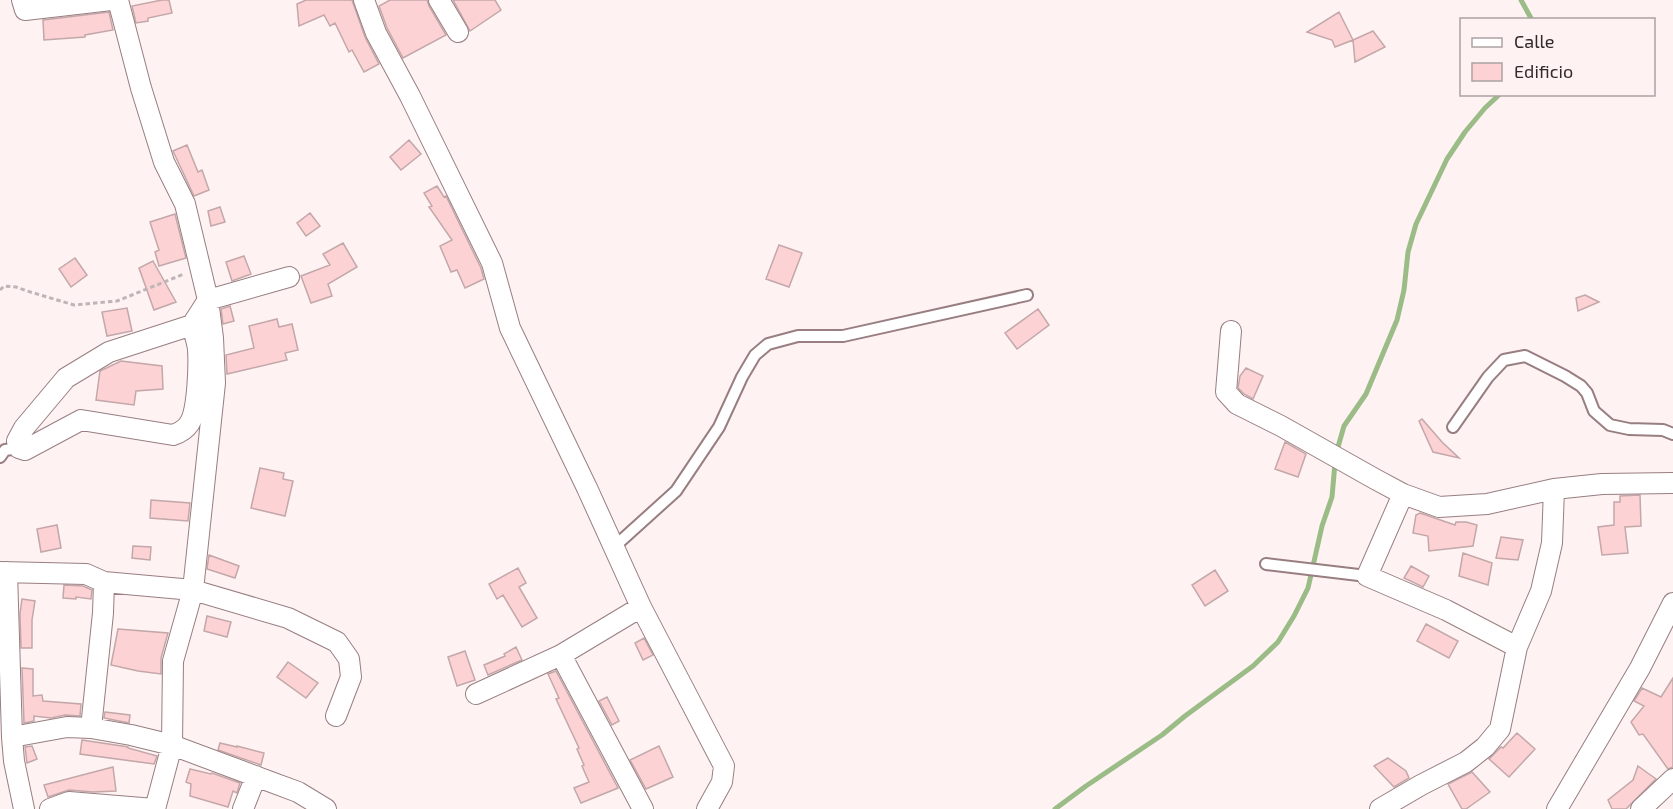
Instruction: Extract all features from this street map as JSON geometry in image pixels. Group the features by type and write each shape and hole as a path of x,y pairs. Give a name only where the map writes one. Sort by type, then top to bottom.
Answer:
{"street":[{"path":"22,0 25,10 111,0"},
{"path":"50,809 69,802 154,809 172,745 173,661 192,590 215,383 213,339 201,263 185,204 164,162 118,0"},
{"path":"364,0 376,33 410,96 492,263 510,327 641,607 724,766 722,782 708,809"},
{"path":"439,0 458,32"},
{"path":"192,325 197,345 197,389 190,423 182,431 173,435 81,420 25,450 19,448 17,441 24,428 66,378 110,352 192,325 208,300 289,277"},
{"path":"1231,331 1226,392 1237,404 1403,494 1439,507 1487,504 1554,489 1602,484 1673,483"},
{"path":"1380,809 1421,784 1466,762 1485,747 1500,729 1517,647 1541,591 1552,543 1554,489"},
{"path":"1403,494 1367,576 1446,610 1517,647"},
{"path":"24,809 5,698 4,572 86,574 104,582 192,590 288,618 338,642 349,660 351,677 336,716"},
{"path":"91,728 104,582"},
{"path":"1557,809 1640,668 1673,603"},
{"path":"476,694 561,655 641,607"},
{"path":"561,655 643,809"},
{"path":"12,737 67,727 91,728 131,735 172,745 256,776 298,792 326,809"},
{"path":"243,809 256,776"},
{"path":"1641,809 1673,779"}],"lane":[{"path":"614,547 676,491 719,427 755,355 768,344 798,336 843,336 1027,295"},
{"path":"1453,427 1488,376 1504,360 1525,356 1581,386 1587,393 1594,411 1610,425 1629,429 1663,430 1673,434"},
{"path":"0,457 5,450 19,448"},
{"path":"1266,564 1367,576"}],"path":[{"path":"0,290 4,286 16,287 74,305 117,301 187,273 201,263"}],"building":[{"path":"169,0 172,13 136,23 132,6"},
{"path":"306,0 352,0 365,37 379,64 364,72 352,50 349,52 335,23 330,26 324,15 299,26 297,4"},
{"path":"390,0 427,0 446,35 403,58 387,28 379,6"},
{"path":"453,0 495,0 501,10 470,31"},
{"path":"109,12 113,30 85,35 85,37 44,40 43,20"},
{"path":"1339,12 1353,40 1335,47 1332,40 1307,32"},
{"path":"1373,31 1385,47 1355,62 1353,40"},
{"path":"409,140 421,154 401,170 390,157"},
{"path":"187,145 198,172 202,170 209,190 194,196 173,151"},
{"path":"437,186 444,197 446,196 481,268 484,279 465,288 457,270 451,272 440,246 452,240 429,207 432,206 424,193"},
{"path":"220,207 225,222 211,226 208,211"},
{"path":"310,213 320,226 306,236 297,223"},
{"path":"175,214 186,258 159,266 155,252 159,250 150,222"},
{"path":"343,243 357,267 328,284 332,296 311,303 301,276 330,265 323,254"},
{"path":"779,245 802,253 789,287 766,279"},
{"path":"244,256 251,274 232,281 226,262"},
{"path":"75,258 87,275 71,287 59,269"},
{"path":"153,261 176,302 154,310 139,268"},
{"path":"1585,295 1599,302 1578,311 1576,298"},
{"path":"230,306 234,321 223,324 221,309"},
{"path":"127,308 132,331 107,336 102,312"},
{"path":"1038,309 1049,325 1017,349 1005,333"},
{"path":"277,319 279,327 292,324 298,350 285,353 287,360 227,374 226,355 254,348 249,326"},
{"path":"121,361 162,366 163,389 136,391 134,405 96,400 100,371"},
{"path":"1246,368 1263,376 1253,399 1238,388 1240,376"},
{"path":"1422,419 1459,458 1433,452 1419,421"},
{"path":"1285,442 1306,454 1298,477 1275,469"},
{"path":"260,468 284,473 283,479 293,481 285,516 251,508"},
{"path":"1640,495 1641,526 1625,527 1628,553 1602,555 1598,527 1614,525 1614,502 1620,502 1620,496"},
{"path":"151,500 190,503 188,521 150,518"},
{"path":"1420,513 1455,525 1456,522 1466,522 1477,525 1473,546 1429,551 1428,536 1413,533 1416,515"},
{"path":"57,525 61,548 41,552 37,529"},
{"path":"1501,537 1523,540 1518,560 1496,558"},
{"path":"133,546 151,547 150,560 132,558"},
{"path":"1463,553 1492,563 1488,585 1459,576"},
{"path":"209,555 239,566 235,578 207,569"},
{"path":"1411,566 1429,576 1423,587 1404,578"},
{"path":"518,568 526,583 519,587 537,618 522,627 503,595 497,599 489,584"},
{"path":"1215,570 1228,591 1205,606 1192,585"},
{"path":"64,585 83,586 92,590 91,599 63,598"},
{"path":"22,599 35,601 32,648 21,648"},
{"path":"207,616 231,622 227,637 204,631"},
{"path":"1426,624 1458,641 1449,658 1417,641"},
{"path":"118,629 168,633 161,658 161,674 111,665"},
{"path":"644,638 653,655 643,660 635,643"},
{"path":"516,647 522,660 488,675 484,665 505,656 504,654"},
{"path":"465,651 475,680 457,686 448,657"},
{"path":"288,662 318,683 306,698 277,677"},
{"path":"22,668 33,669 33,696 42,695 43,701 81,704 80,716 65,715 51,718 34,716 34,721 24,723"},
{"path":"556,671 618,788 581,803 574,788 589,782 577,749 579,748 556,699 559,698 548,674"},
{"path":"1673,678 1673,767 1668,769 1643,734 1639,735 1631,722 1644,706 1634,701 1642,688 1661,697"},
{"path":"607,697 619,721 612,725 599,701"},
{"path":"105,712 130,715 129,723 104,718"},
{"path":"1517,733 1535,749 1509,777 1489,759"},
{"path":"82,740 128,747 157,756 154,764 80,754"},
{"path":"220,743 264,753 261,765 218,750"},
{"path":"32,746 37,759 27,763 25,747"},
{"path":"659,746 673,777 646,789 630,760"},
{"path":"1388,758 1406,771 1409,778 1394,787 1374,766"},
{"path":"1638,766 1656,779 1626,809 1612,809 1608,800 1633,780"},
{"path":"113,767 116,791 69,790 48,797 44,785"},
{"path":"190,769 212,773 240,783 237,793 233,791 228,807 190,796 191,784 186,782"},
{"path":"1472,772 1490,792 1466,809 1462,809 1448,784"}],"waterway":[{"path":"1521,0 1531,18"},
{"path":"1336,454 1344,426 1366,394 1397,320 1404,290 1408,252 1416,224 1447,159 1465,132 1498,96"},
{"path":"1055,809 1162,735 1253,666 1278,642 1308,588 1322,526 1332,497 1335,463"}]}
